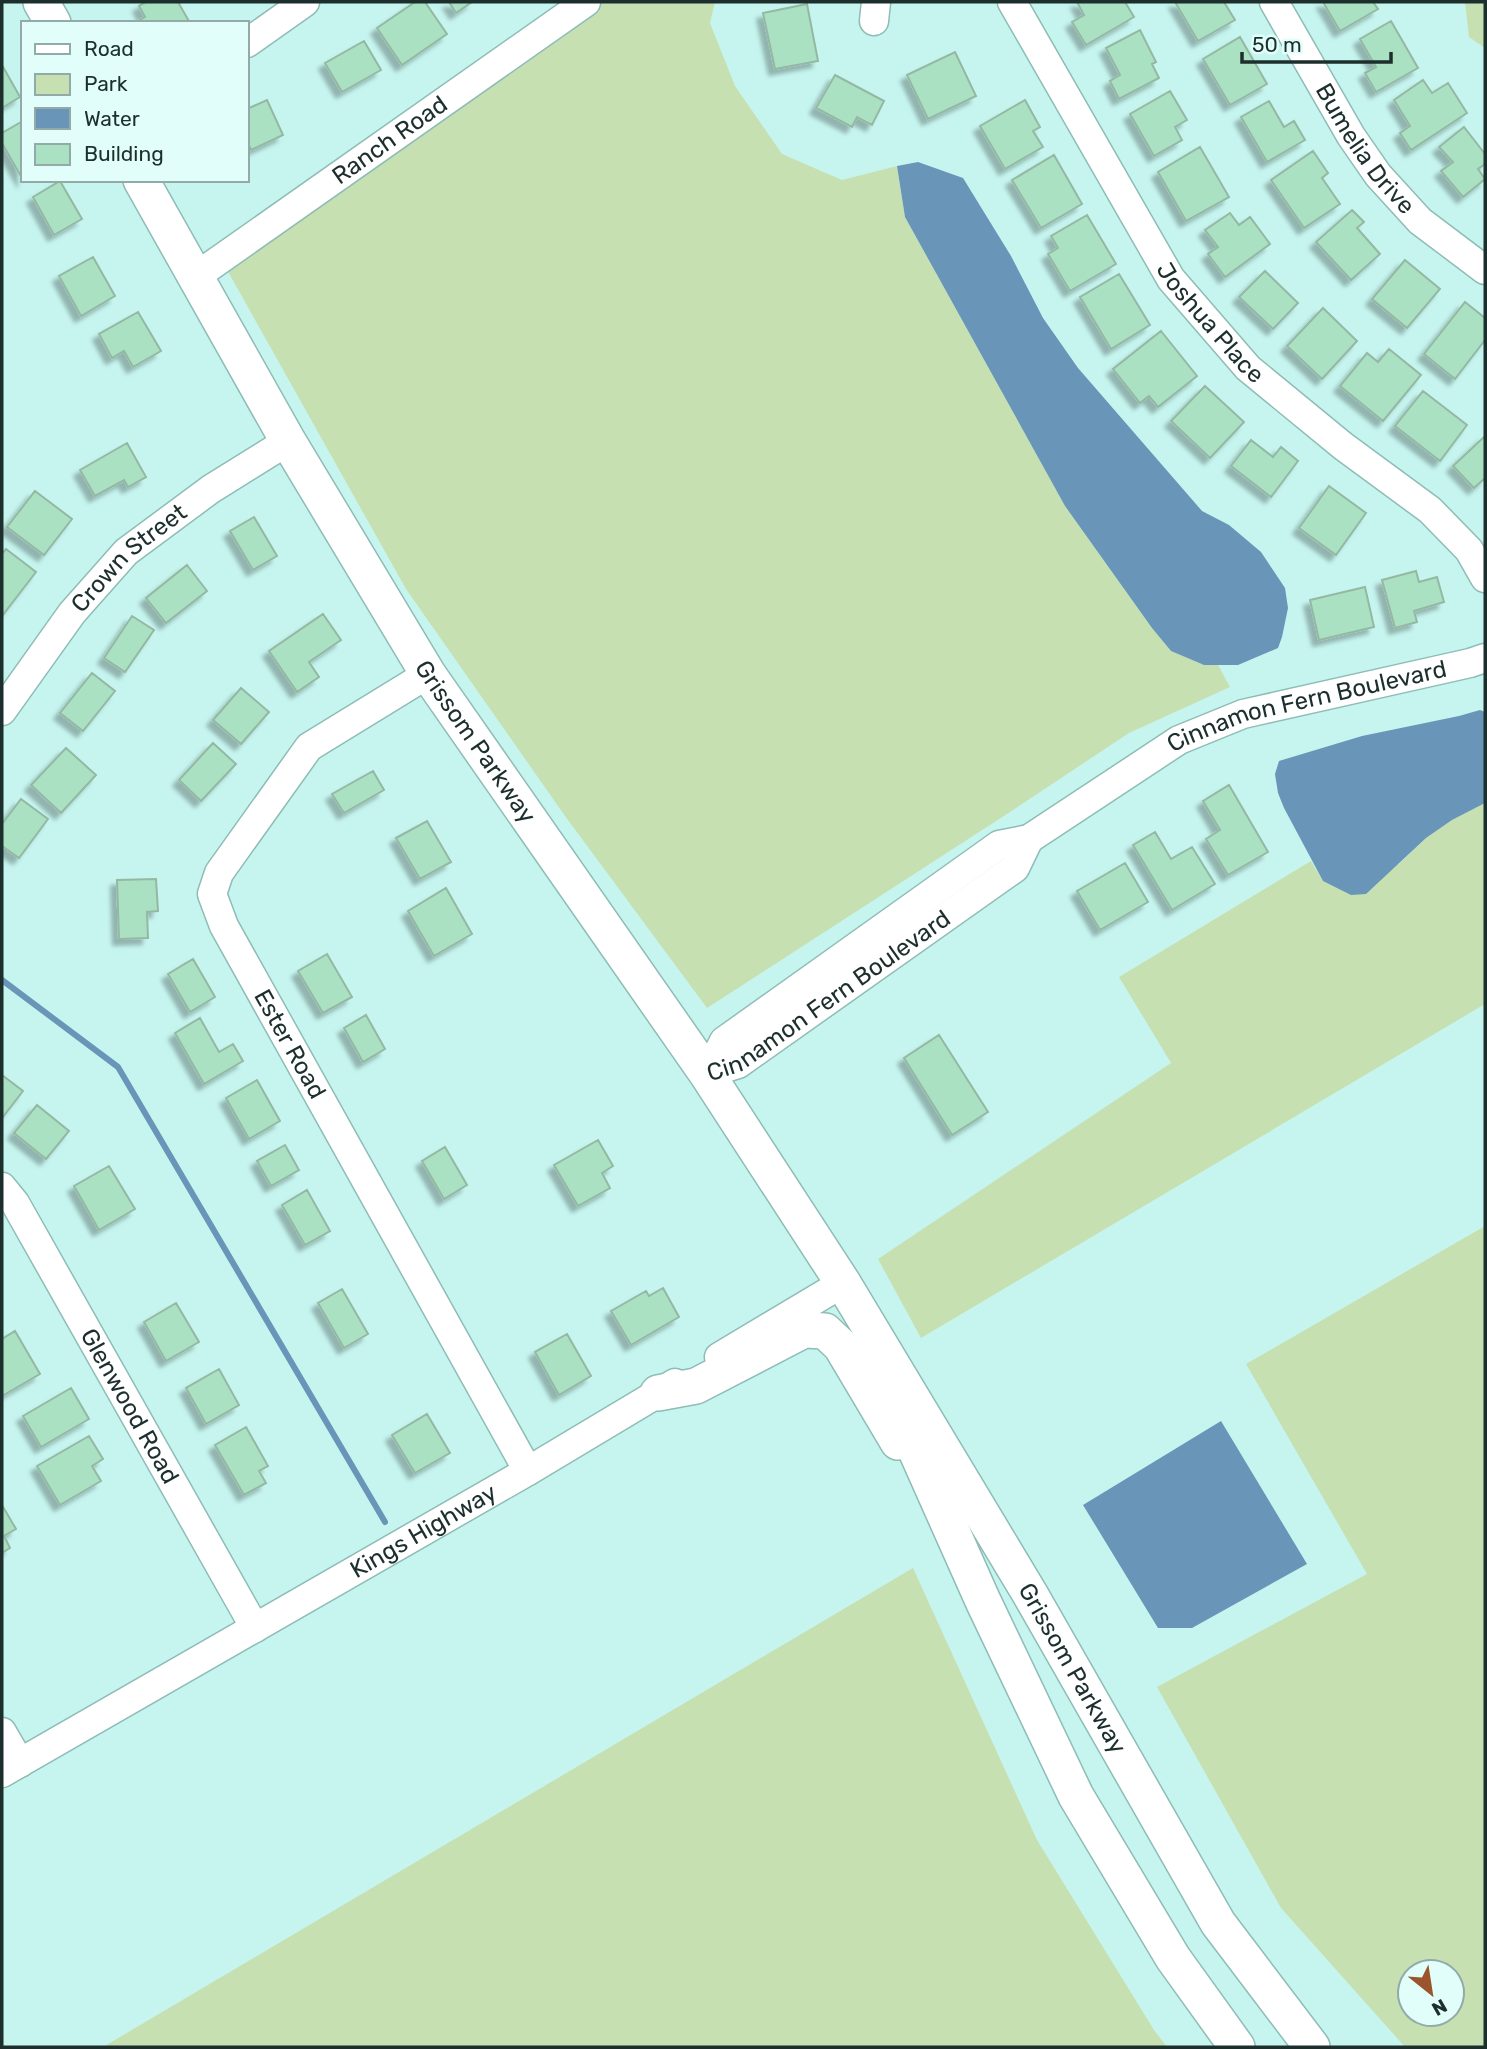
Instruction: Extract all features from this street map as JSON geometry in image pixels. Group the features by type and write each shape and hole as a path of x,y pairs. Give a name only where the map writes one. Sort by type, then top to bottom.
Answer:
{"main road":[{"path":"41,2 52,21"},
{"name":"Grissom Parkway","path":"142,182 288,441 429,674 707,1074 843,1283 1030,1594 1218,1923 1312,2047"},
{"name":"Grissom Parkway","path":"843,1283 931,1487 1076,1796 1173,1958 1237,2047"},
{"path":"658,1393 696,1387 804,1330 825,1331 841,1346 896,1439 931,1487"}],"street":[{"path":"248,42 305,2"},
{"name":"Ranch Road","path":"195,277 586,2"},
{"name":"Joshua Place","path":"1013,2 1171,279 1248,368 1343,446 1430,510 1469,550 1485,578"},
{"name":"Bumelia Drive","path":"1274,2 1351,136 1378,175 1420,221 1485,270"},
{"name":"Crown Street","path":"2,711 72,613 126,552 211,489 288,441"},
{"name":"Cinnamon Fern Boulevard","path":"707,1074 724,1041 874,933 999,845 1029,839 1179,740 1243,714 1485,658"},
{"name":"Ester Road","path":"429,674 309,747 219,873 212,894 224,926 528,1471"},
{"name":"Cinnamon Fern Boulevard","path":"707,1074 738,1064 1015,869 1029,839"},
{"path":"874,933 890,957"},
{"name":"Glenwood Road","path":"2,1187 22,1215 255,1628"},
{"name":"Kings Highway","path":"11,1768 528,1471 843,1283"},
{"path":"2,1732 11,1768"}],"green space":[{"path":"601,2 715,2 710,23 735,86 782,154 842,180 897,166 905,217 1065,506 1171,651 1204,665 1218,665 1230,687 1129,733 707,1008 565,816 406,589 222,261"},
{"path":"1465,2 1485,2 1485,48 1469,37"},
{"path":"1485,803 1485,1004 921,1338 878,1259 1171,1063 1119,977 1311,861 1323,881 1399,864 1426,838 1452,820"},
{"path":"1485,1226 1485,2047 1405,2047 1281,1908 1157,1687 1367,1574 1246,1364"},
{"path":"913,1568 1037,1840 1167,2047 103,2047"}],"water":[{"path":"918,162 963,178 1011,256 1043,318 1078,368 1202,511 1229,525 1261,552 1285,588 1288,608 1278,648 1238,665 1204,665 1171,651 1152,628 1065,506 905,217 897,166"},
{"path":"1480,710 1485,712 1485,803 1452,820 1426,838 1366,894 1351,895 1323,881 1278,793 1275,774 1279,761 1362,736"},
{"path":"1221,1421 1307,1564 1192,1628 1158,1628 1083,1505"}],"building":[{"path":"146,2 178,2 189,21 138,21 145,17 139,6"},
{"path":"415,2 425,2 447,34 402,65 377,28"},
{"path":"449,2 472,2 456,13"},
{"path":"1077,2 1125,2 1134,17 1086,45 1072,22 1084,15"},
{"path":"1175,2 1224,2 1235,20 1198,41"},
{"path":"1323,2 1373,2 1378,9 1340,31"},
{"path":"807,4 818,61 775,69 763,13"},
{"path":"1391,21 1418,68 1376,92 1365,73 1376,67 1360,39"},
{"path":"1140,30 1156,62 1152,64 1159,78 1119,99 1110,81 1120,75 1106,48"},
{"path":"1240,37 1267,84 1230,105 1203,59"},
{"path":"364,41 381,70 342,92 325,63"},
{"path":"955,52 976,96 928,119 907,75"},
{"path":"2,65 20,97 2,108"},
{"path":"835,75 884,101 872,125 857,117 852,127 816,108"},
{"path":"1423,80 1432,93 1448,83 1467,113 1411,150 1400,133 1410,126 1394,100"},
{"path":"1170,91 1187,120 1175,127 1182,140 1154,156 1130,114"},
{"path":"267,100 283,135 251,150 248,143 248,109"},
{"path":"1025,100 1040,127 1033,131 1043,147 1005,169 980,126"},
{"path":"1269,101 1284,127 1294,121 1305,140 1267,162 1241,117"},
{"path":"21,122 21,176 2,143 2,133"},
{"path":"1464,127 1485,154 1485,164 1478,169 1485,179 1463,197 1441,171 1453,162 1439,147"},
{"path":"1200,147 1229,197 1186,221 1158,172"},
{"path":"1313,151 1328,173 1322,178 1340,204 1304,228 1271,180"},
{"path":"1054,155 1082,204 1041,228 1012,180"},
{"path":"61,182 82,219 54,235 33,197"},
{"path":"1352,210 1364,222 1357,228 1380,254 1351,280 1316,242"},
{"path":"1230,213 1239,225 1250,217 1270,244 1225,277 1208,254 1218,247 1205,230"},
{"path":"1087,215 1116,264 1070,291 1048,254 1058,248 1051,236"},
{"path":"93,257 115,296 81,316 59,276"},
{"path":"1405,260 1440,289 1407,328 1372,299"},
{"path":"1265,271 1298,303 1273,329 1239,297"},
{"path":"1119,274 1150,325 1111,349 1080,297"},
{"path":"1465,302 1485,318 1485,340 1455,379 1424,354"},
{"path":"1323,308 1357,341 1322,379 1287,346"},
{"path":"138,312 161,351 133,367 124,351 112,358 99,334"},
{"path":"1161,331 1197,376 1158,407 1149,396 1140,403 1113,369"},
{"path":"1389,349 1421,375 1383,421 1340,386 1367,353 1378,362"},
{"path":"1205,386 1244,422 1210,458 1171,421"},
{"path":"1423,391 1467,425 1440,461 1395,426"},
{"path":"1485,436 1485,478 1474,488 1453,466"},
{"path":"1251,440 1273,457 1281,447 1298,461 1271,497 1231,466"},
{"path":"127,443 146,477 128,487 124,480 95,496 80,470"},
{"path":"1329,486 1366,513 1336,555 1299,528"},
{"path":"35,491 72,519 44,555 7,527"},
{"path":"254,517 277,556 253,570 230,531"},
{"path":"6,549 36,572 2,616 2,554"},
{"path":"187,565 207,591 166,623 146,598"},
{"path":"1416,571 1419,582 1437,577 1444,602 1414,611 1417,622 1395,628 1382,580"},
{"path":"1365,587 1374,627 1319,640 1310,600"},
{"path":"323,614 341,640 309,662 319,677 297,692 269,651"},
{"path":"132,616 154,630 125,672 104,658"},
{"path":"92,673 115,691 83,731 60,713"},
{"path":"241,688 269,712 241,744 213,720"},
{"path":"213,743 236,764 201,801 179,780"},
{"path":"66,748 96,775 61,813 31,785"},
{"path":"373,771 384,790 344,813 332,794"},
{"path":"1229,785 1268,852 1228,875 1206,839 1220,830 1203,801"},
{"path":"21,799 48,819 19,858 2,846 2,824"},
{"path":"427,821 451,862 420,879 396,838"},
{"path":"1155,832 1171,859 1192,847 1215,884 1172,910 1133,845"},
{"path":"1125,863 1148,902 1100,930 1077,891"},
{"path":"156,879 158,911 147,912 148,938 119,939 117,880"},
{"path":"446,888 472,934 434,956 408,911"},
{"path":"327,954 352,997 323,1013 298,971"},
{"path":"193,959 215,997 190,1012 168,974"},
{"path":"366,1015 385,1049 363,1062 344,1028"},
{"path":"200,1018 219,1052 233,1044 243,1061 204,1084 175,1033"},
{"path":"939,1035 988,1112 952,1135 904,1058"},
{"path":"2,1075 23,1091 2,1118"},
{"path":"257,1080 280,1121 249,1139 226,1098"},
{"path":"37,1105 69,1131 46,1159 14,1133"},
{"path":"598,1140 613,1166 602,1173 610,1188 578,1206 554,1165"},
{"path":"285,1145 299,1170 271,1186 257,1161"},
{"path":"445,1147 467,1185 444,1199 422,1161"},
{"path":"109,1166 135,1209 99,1230 74,1186"},
{"path":"307,1190 330,1231 305,1245 282,1205"},
{"path":"663,1288 679,1317 631,1345 611,1311 646,1291 649,1296"},
{"path":"342,1289 368,1334 344,1348 318,1303"},
{"path":"176,1303 199,1342 166,1361 144,1322"},
{"path":"15,1331 40,1374 2,1396 2,1339"},
{"path":"567,1334 591,1376 559,1395 535,1352"},
{"path":"219,1369 239,1405 206,1424 186,1388"},
{"path":"71,1388 89,1419 41,1447 23,1416"},
{"path":"427,1414 450,1453 415,1473 392,1435"},
{"path":"246,1427 268,1466 259,1471 266,1483 244,1495 215,1445"},
{"path":"89,1436 103,1459 92,1466 101,1481 60,1505 37,1466"},
{"path":"2,1505 16,1529 4,1536 10,1548 2,1553"}],"waterway":[{"path":"2,980 118,1067 385,1522"}]}
